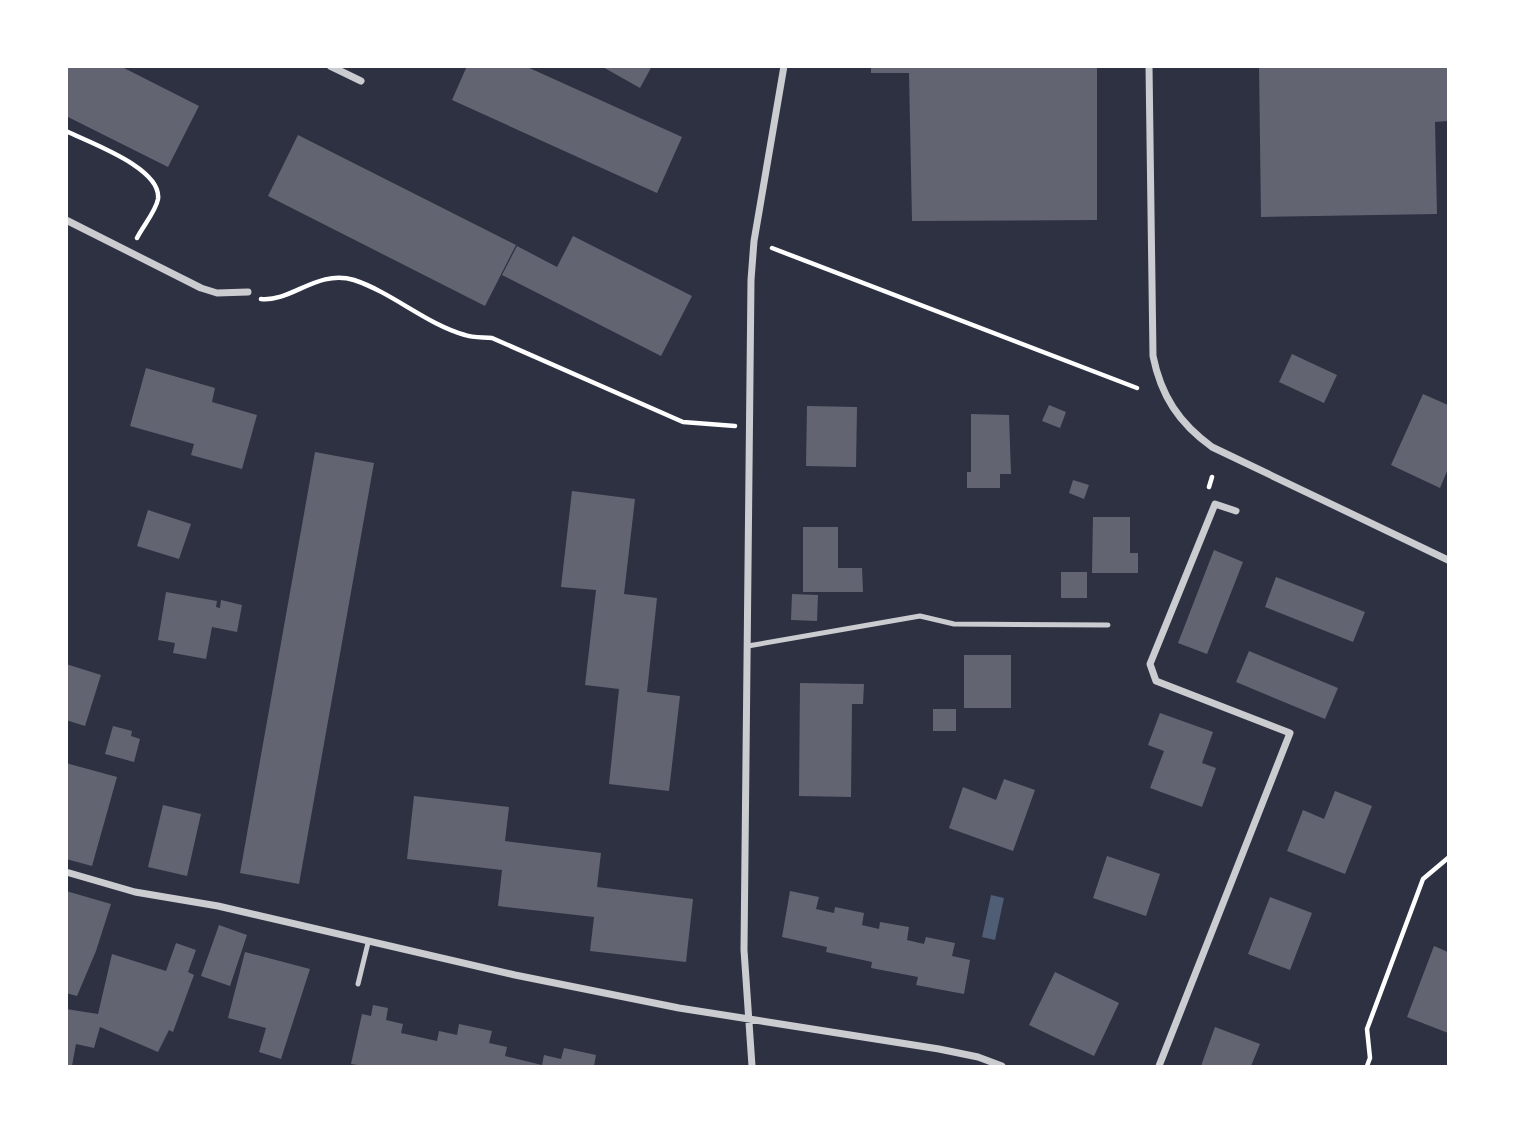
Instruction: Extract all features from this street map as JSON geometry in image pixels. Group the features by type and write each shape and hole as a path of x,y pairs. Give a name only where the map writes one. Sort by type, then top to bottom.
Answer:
{"street":[{"path":"330,66 361,81"},
{"path":"752,1066 744,940 751,280 754,242 784,66"},
{"path":"1149,66 1153,356 1160,384 1173,410 1189,429 1212,447 1448,560"},
{"path":"66,220 201,288 217,293 248,292"},
{"path":"1159,1066 1290,733 1156,681 1150,664 1215,504 1236,511"},
{"path":"66,872 135,892 218,906 368,943 666,1005 953,1052 1002,1066"}],"lane":[{"path":"748,646 920,616 954,624 1108,625"},
{"path":"358,984 368,943"}],"path":[{"path":"66,131 147,172 157,184 158,200 130,251"},
{"path":"777,250 1137,388"},
{"path":"248,292 262,300 276,300 304,284 324,279 352,279 465,335 492,338 683,422 726,426"},
{"path":"1367,1066 1370,1058 1367,1029 1423,878 1448,858"}],"water":[{"path":"991,895 1004,898 995,940 982,937"}],"building":[{"path":"66,66 120,66 199,106 168,167 66,116"},
{"path":"467,66 525,66 682,137 657,193 452,100"},
{"path":"601,66 652,66 640,88"},
{"path":"871,66 1097,66 1097,220 912,221 909,73 871,73"},
{"path":"1259,66 1448,66 1448,121 1435,122 1437,214 1261,217"},
{"path":"298,135 516,245 485,306 268,196"},
{"path":"573,236 692,296 661,356 502,275 517,246 557,267"},
{"path":"1292,354 1337,375 1324,403 1279,382"},
{"path":"146,368 215,388 212,402 257,415 242,469 191,455 194,444 130,426"},
{"path":"1423,394 1448,405 1448,469 1440,488 1391,465"},
{"path":"1049,405 1066,412 1060,428 1042,421"},
{"path":"807,406 857,407 856,467 806,466"},
{"path":"971,414 1009,415 1011,474 1000,474 1000,488 967,488 967,472 971,472"},
{"path":"315,452 374,463 299,884 240,873"},
{"path":"1073,480 1089,485 1084,499 1069,493"},
{"path":"572,491 635,499 624,594 657,598 647,692 680,696 669,791 609,784 619,689 585,685 596,590 561,587"},
{"path":"148,510 191,524 179,559 137,546"},
{"path":"1093,517 1130,517 1130,553 1138,553 1138,573 1092,573"},
{"path":"803,527 838,527 838,568 862,568 863,592 803,592"},
{"path":"1214,550 1243,562 1207,654 1178,643"},
{"path":"1061,572 1087,572 1087,598 1061,598"},
{"path":"1276,577 1365,612 1353,642 1265,607"},
{"path":"166,592 217,601 216,607 220,608 221,600 242,605 237,632 212,627 206,659 173,653 175,643 158,640"},
{"path":"792,594 818,595 817,621 791,620"},
{"path":"1249,651 1338,688 1325,719 1236,682"},
{"path":"964,655 1011,655 1011,708 964,708"},
{"path":"66,664 101,675 85,726 66,720"},
{"path":"800,683 864,684 863,704 852,704 851,797 799,796"},
{"path":"933,709 956,709 956,731 933,731"},
{"path":"1160,713 1213,732 1202,763 1216,768 1202,807 1150,788 1164,751 1148,745"},
{"path":"113,726 132,731 131,736 140,739 134,762 105,754"},
{"path":"66,763 117,777 92,866 66,859"},
{"path":"1004,779 1035,790 1013,851 949,828 963,787 996,800"},
{"path":"1335,791 1372,806 1345,874 1287,851 1303,810 1324,819"},
{"path":"414,796 509,807 505,841 601,853 597,887 693,899 686,962 590,951 594,917 498,906 502,870 407,859"},
{"path":"163,805 201,814 187,876 148,867"},
{"path":"1107,856 1160,874 1146,916 1093,898"},
{"path":"66,891 111,904 96,951 77,996 66,993"},
{"path":"790,891 819,897 816,909 834,913 835,907 864,913 862,925 879,929 880,922 909,927 907,940 924,944 926,937 955,943 952,956 970,960 964,994 916,985 918,977 871,968 872,962 826,952 827,947 782,937"},
{"path":"1270,897 1312,913 1290,970 1248,954"},
{"path":"219,925 247,935 230,986 201,976"},
{"path":"176,943 196,950 188,972 194,975 173,1032 169,1030 158,1052 100,1027 94,1048 76,1044 72,1066 66,1066 66,1009 98,1014 112,954 166,971"},
{"path":"1434,946 1448,952 1448,1033 1407,1017"},
{"path":"245,952 310,969 281,1059 259,1052 266,1028 228,1018"},
{"path":"1055,972 1119,1003 1094,1056 1029,1025"},
{"path":"373,1005 388,1008 386,1020 403,1024 401,1033 437,1041 439,1031 457,1035 459,1024 492,1031 489,1043 507,1047 505,1056 542,1065 544,1055 561,1059 564,1048 596,1055 594,1066 351,1064 362,1014 371,1016"},
{"path":"1215,1027 1260,1044 1251,1066 1201,1066"}]}
